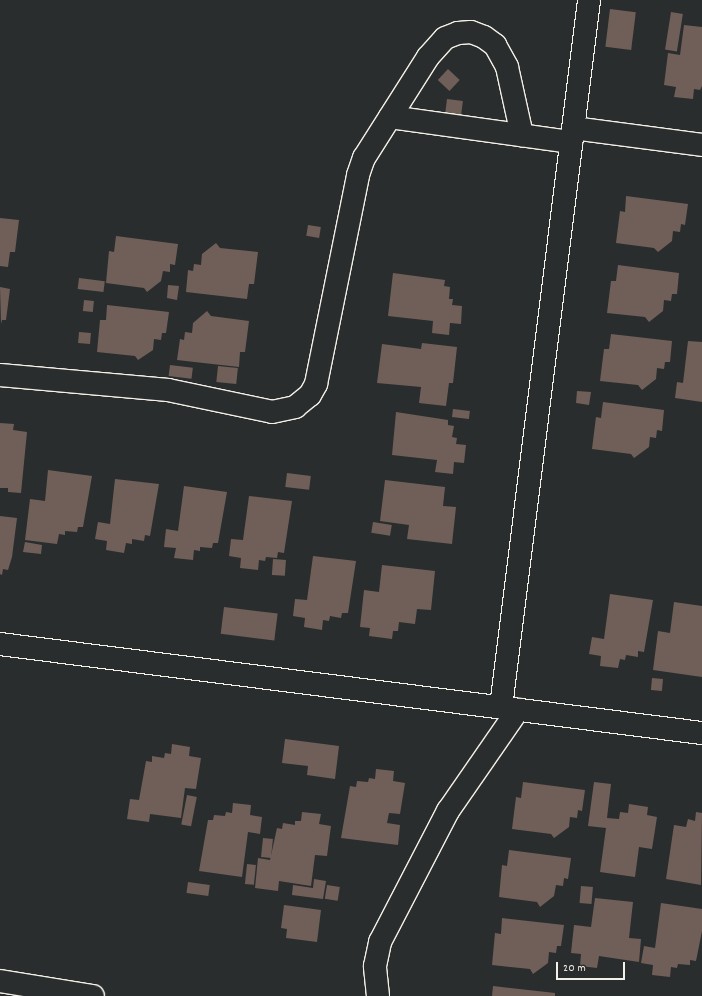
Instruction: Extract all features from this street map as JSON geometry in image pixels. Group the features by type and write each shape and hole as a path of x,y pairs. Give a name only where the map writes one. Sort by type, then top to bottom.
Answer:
{"street":[{"path":"378,996 375,966 380,942 448,811 509,708 572,135 589,0"},
{"path":"0,375 168,390 272,412 287,410 301,404 316,384 358,175 364,158 436,47 452,35 471,32 484,37 502,55 522,135"},
{"path":"390,117 522,135 572,135 702,145"},
{"path":"0,644 702,733"},
{"path":"0,981 93,996"}],"building":[{"path":"610,9 636,12 631,50 605,47"},
{"path":"671,12 683,14 677,51 665,50"},
{"path":"684,25 702,27 702,86 700,90 694,89 693,99 674,97 676,87 664,85 668,53 680,55"},
{"path":"448,69 460,80 449,91 438,80"},
{"path":"447,99 463,101 461,116 445,114"},
{"path":"626,196 688,204 685,225 681,224 680,232 673,231 672,241 658,252 654,248 616,243 620,211 625,212"},
{"path":"0,218 19,220 15,252 10,252 8,267 0,266"},
{"path":"308,225 321,227 319,238 306,236"},
{"path":"116,236 178,244 175,265 170,264 170,272 163,271 161,281 147,292 144,288 106,283 109,251 114,252"},
{"path":"216,243 220,248 258,252 254,284 249,284 247,299 186,292 188,270 193,271 194,264 201,265 202,254"},
{"path":"618,265 679,273 677,294 672,294 671,301 664,300 663,311 649,322 645,317 607,313 611,281 616,281"},
{"path":"393,273 445,280 444,286 450,287 449,299 453,299 452,305 462,306 461,324 450,323 449,335 432,333 433,321 388,316"},
{"path":"79,278 105,281 103,292 78,289"},
{"path":"168,285 179,286 177,300 167,298"},
{"path":"0,287 10,289 6,320 2,320 1,324"},
{"path":"84,300 94,301 93,312 83,311"},
{"path":"107,305 169,312 166,333 162,333 161,340 154,339 153,350 138,360 135,356 97,352 100,320 106,320"},
{"path":"207,311 211,316 249,321 245,352 240,352 239,367 177,360 180,339 184,340 185,332 192,333 193,323"},
{"path":"79,332 91,333 90,344 78,343"},
{"path":"611,334 672,341 670,362 665,362 664,369 657,368 656,379 642,390 638,385 600,381 604,349 609,349"},
{"path":"688,341 702,342 702,402 675,398 677,382 683,383"},
{"path":"422,343 457,347 453,383 449,383 446,406 419,403 421,387 377,383 382,344 421,349"},
{"path":"170,365 193,368 191,379 169,376"},
{"path":"218,366 238,368 236,384 216,382"},
{"path":"577,391 591,392 589,405 576,403"},
{"path":"603,402 664,410 662,431 657,430 656,438 650,437 649,447 634,458 631,454 592,449 596,417 601,418"},
{"path":"453,409 470,411 469,419 452,417"},
{"path":"396,412 448,420 448,425 454,426 452,437 457,438 456,444 466,445 464,463 454,462 453,474 435,472 437,460 392,455"},
{"path":"0,423 14,424 13,430 27,432 21,493 8,492 8,488 0,488"},
{"path":"48,470 92,476 83,527 78,527 77,532 65,531 65,535 59,534 57,544 25,540 30,499 45,501"},
{"path":"287,473 311,476 309,490 285,487"},
{"path":"115,479 159,484 150,536 145,535 144,541 132,539 132,544 126,543 124,553 106,550 107,541 95,539 98,522 110,524"},
{"path":"385,480 445,487 443,506 456,507 452,544 407,539 409,525 380,521"},
{"path":"184,486 227,492 218,543 213,543 212,548 200,547 200,551 194,550 193,560 174,558 176,548 164,547 166,529 178,531"},
{"path":"249,496 292,501 284,553 278,552 277,558 266,557 265,561 259,560 258,570 240,568 241,558 229,556 231,539 243,540"},
{"path":"0,516 17,518 12,557 8,570 3,569 2,575 0,574"},
{"path":"373,522 392,525 390,536 371,533"},
{"path":"25,542 42,545 41,554 23,552"},
{"path":"313,556 356,561 348,613 342,613 341,618 330,616 329,621 323,620 322,630 304,627 305,618 293,616 295,599 307,600"},
{"path":"273,559 286,560 285,576 272,575"},
{"path":"382,565 435,571 431,610 417,609 415,624 399,622 398,631 393,631 392,639 369,636 370,628 360,627 364,590 379,592"},
{"path":"610,594 653,600 644,652 638,651 638,657 626,655 625,660 620,659 618,668 600,666 601,656 589,654 592,637 604,639"},
{"path":"674,602 702,606 702,677 653,670 658,631 670,633"},
{"path":"224,607 278,614 274,640 221,634"},
{"path":"652,678 663,679 662,691 651,690"},
{"path":"285,739 339,746 335,779 307,775 308,766 282,763"},
{"path":"172,744 190,747 189,756 201,758 196,789 185,788 181,818 150,814 149,822 127,819 130,799 139,800 146,761 152,762 152,756 164,758 165,753 171,754"},
{"path":"376,769 394,771 393,781 405,783 400,814 389,813 387,823 400,825 398,845 341,838 350,786 356,787 357,781 368,782 369,778 375,779"},
{"path":"523,782 585,790 582,811 578,810 577,818 570,817 569,827 554,838 551,834 512,829 516,797 521,798"},
{"path":"594,782 611,784 607,818 619,819 620,812 628,813 629,804 648,807 647,815 657,817 652,849 639,847 635,877 600,872 606,828 588,826"},
{"path":"187,795 197,797 191,826 181,824"},
{"path":"233,803 251,805 250,815 262,817 260,834 248,832 242,877 199,871 208,820 213,820 214,815 225,816 226,812 232,813"},
{"path":"302,812 321,814 319,824 331,826 327,856 315,855 311,886 279,881 278,891 255,888 258,858 270,860 277,828 282,829 283,823 295,825 295,821 301,821"},
{"path":"696,812 702,813 701,885 666,879 674,825 686,827 688,819 695,821"},
{"path":"263,838 273,839 271,858 261,857"},
{"path":"509,850 571,858 568,879 564,878 563,886 556,885 554,896 540,907 537,902 499,897 502,865 507,866"},
{"path":"247,864 256,865 254,885 245,884"},
{"path":"314,879 326,881 323,899 292,895 293,885 313,888"},
{"path":"188,882 210,885 208,896 186,893"},
{"path":"327,885 340,887 338,901 325,899"},
{"path":"581,886 593,887 591,904 580,903"},
{"path":"595,898 633,902 629,938 641,939 639,962 599,956 597,968 580,966 581,954 571,953 574,925 591,927"},
{"path":"661,903 702,909 702,931 696,961 690,960 690,965 678,964 677,968 671,967 670,977 652,975 653,965 641,963 644,946 655,948"},
{"path":"284,905 321,910 317,942 286,938 287,929 281,928"},
{"path":"502,918 564,925 561,946 557,946 556,953 549,952 548,963 533,974 530,969 492,965 495,933 501,934"},
{"path":"493,986 555,993 555,996 492,996"}]}
